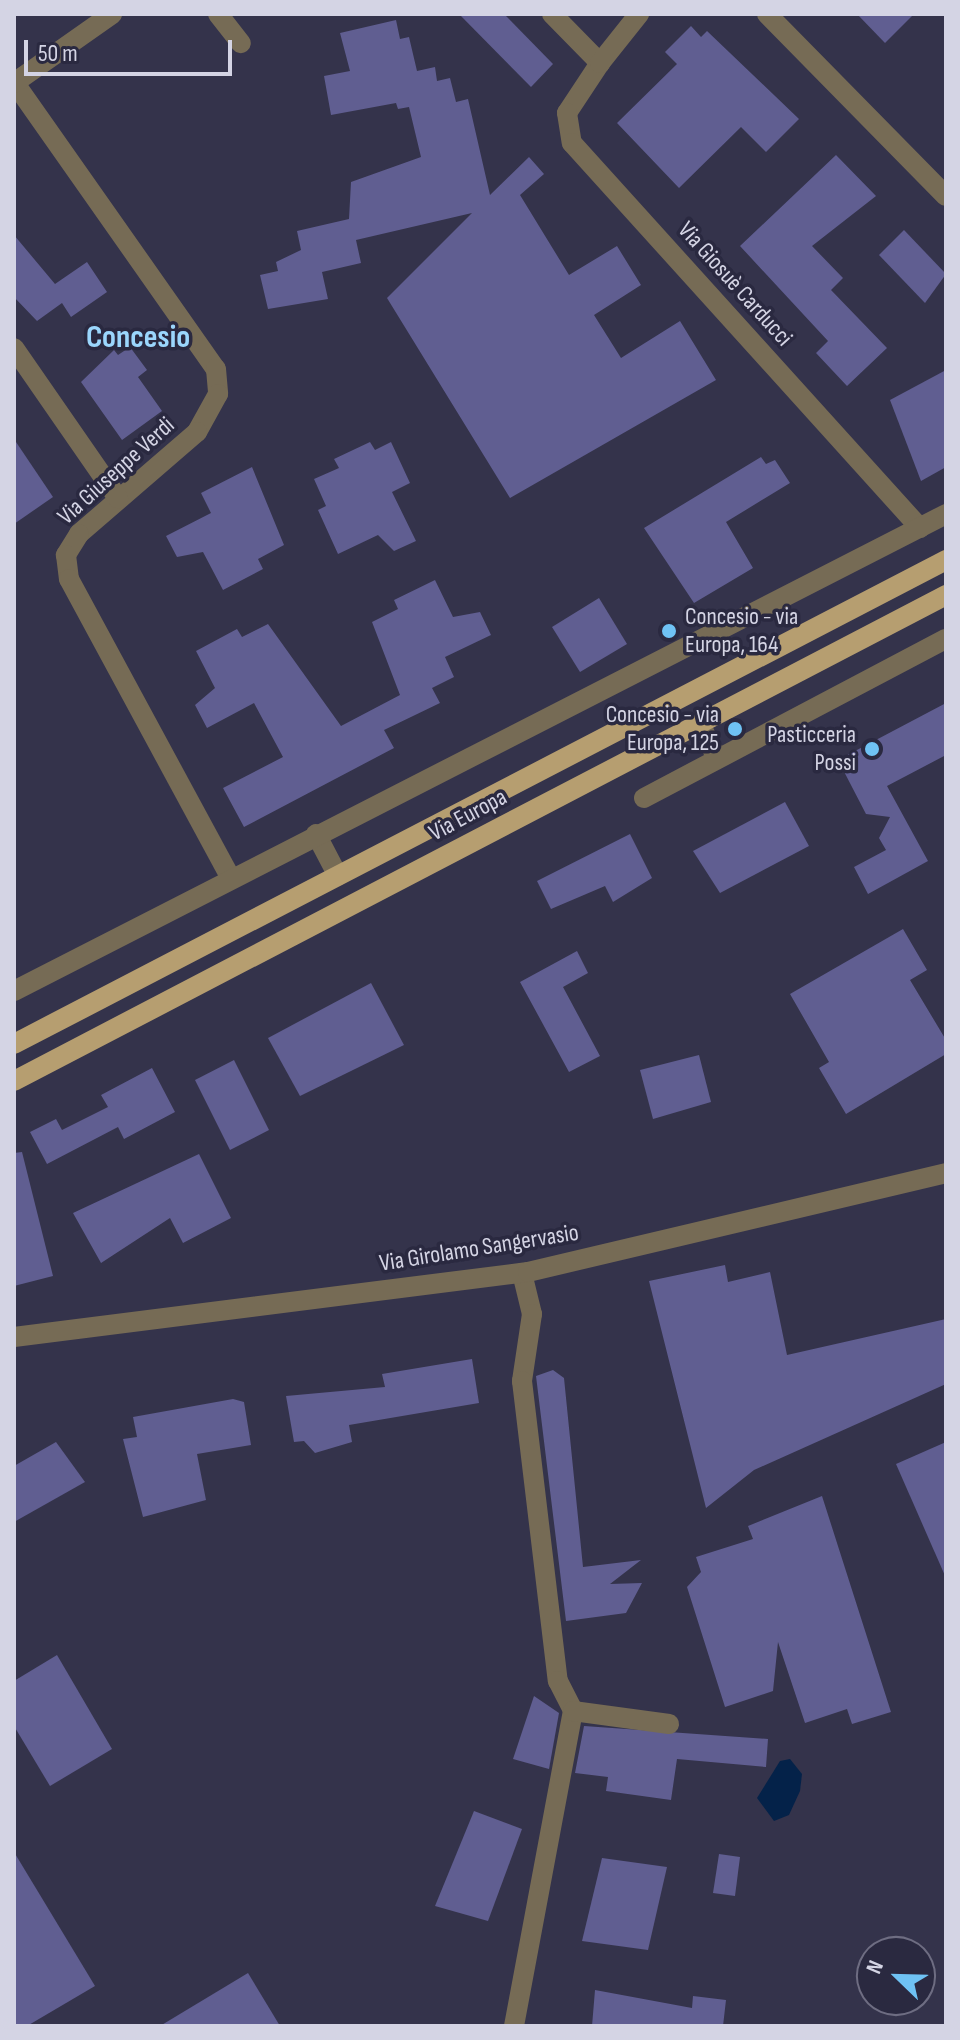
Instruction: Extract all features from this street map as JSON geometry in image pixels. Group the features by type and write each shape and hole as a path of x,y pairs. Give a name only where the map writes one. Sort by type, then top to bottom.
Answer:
{"main road":[{"name":"Via Europa","path":"14,1044 946,560"},
{"name":"Via Europa","path":"14,1081 699,721 946,595"}],"street":[{"path":"14,82 112,14"},
{"path":"218,14 241,43"},
{"path":"552,14 600,63"},
{"name":"Via Giosuè Carducci","path":"639,14 600,63 567,113 572,143 920,528"},
{"path":"767,14 946,196"},
{"name":"Via Giuseppe Verdi","path":"14,82 216,369 218,394 197,432 118,498 66,555 69,579 231,878"},
{"path":"14,348 118,498"},
{"path":"14,991 946,514"},
{"path":"644,798 946,639"},
{"path":"699,721 717,759"},
{"path":"316,834 338,876"},
{"name":"Via Girolamo Sangervasio","path":"14,1337 522,1273 946,1173"},
{"path":"514,2026 573,1711 558,1681 524,1397 532,1314 522,1273"},
{"path":"573,1711 669,1724"}],"water":[{"path":"790,1759 802,1774 800,1791 789,1815 774,1821 757,1798 780,1761"}],"building":[{"path":"459,14 504,14 553,64 531,87"},
{"path":"857,14 914,14 885,43"},
{"path":"396,20 400,39 409,37 417,71 435,67 437,81 450,78 456,102 468,99 490,195 529,157 544,174 520,195 569,275 617,246 641,285 594,315 621,358 680,321 716,380 510,498 387,298 472,213 356,240 361,263 322,272 328,299 268,309 260,275 278,271 276,262 301,250 297,231 349,219 351,182 421,157 409,107 398,109 396,103 331,115 324,76 350,71 340,33"},
{"path":"691,26 701,37 707,31 799,119 766,152 741,127 679,188 617,123 677,64 665,52"},
{"path":"836,155 876,196 812,246 843,278 831,290 887,348 847,386 816,353 828,341 740,246"},
{"path":"904,230 946,274 925,303 879,255"},
{"path":"14,235 55,284 87,262 107,292 71,317 62,303 37,321 14,297"},
{"path":"130,347 147,370 138,377 162,411 122,440 81,382 114,350 118,355"},
{"path":"946,370 946,467 921,481 890,400"},
{"path":"14,439 53,497 14,524"},
{"path":"370,442 375,450 391,442 410,483 392,492 416,541 394,551 378,535 338,554 318,510 326,506 314,479 339,468 334,459"},
{"path":"761,457 766,464 775,460 790,483 726,522 753,568 694,603 644,528"},
{"path":"252,467 284,545 258,559 263,569 223,590 203,552 177,557 166,536 211,513 201,493"},
{"path":"435,580 453,617 480,612 491,635 445,657 454,677 432,688 440,703 384,730 394,748 244,827 223,788 283,757 254,703 207,728 195,705 215,688 196,651 237,629 242,637 268,624 341,726 400,695 372,622 398,609 394,600"},
{"path":"599,598 627,644 580,672 552,627"},
{"path":"946,703 946,755 887,786 928,861 868,894 854,867 886,850 879,838 890,817 866,814 838,760"},
{"path":"785,802 809,846 720,893 693,851"},
{"path":"630,834 652,878 613,902 605,886 551,909 537,881"},
{"path":"903,929 927,970 910,980 946,1040 946,1054 846,1114 819,1068 829,1062 790,994"},
{"path":"577,951 588,973 563,987 600,1056 569,1072 520,982"},
{"path":"371,983 404,1045 300,1096 268,1038"},
{"path":"699,1055 711,1102 653,1119 640,1070"},
{"path":"234,1060 269,1130 230,1150 195,1080"},
{"path":"152,1068 175,1112 124,1139 118,1127 47,1164 30,1132 56,1119 62,1130 108,1107 101,1095"},
{"path":"22,1152 53,1276 14,1286 14,1153"},
{"path":"199,1154 231,1218 183,1243 170,1218 101,1263 73,1213"},
{"path":"725,1265 728,1282 770,1272 787,1355 946,1319 946,1384 754,1470 706,1508 649,1281"},
{"path":"472,1359 479,1403 349,1425 352,1442 315,1453 304,1441 294,1442 286,1396 385,1387 382,1374"},
{"path":"553,1370 564,1378 583,1567 641,1560 610,1584 642,1583 626,1613 566,1621 536,1376"},
{"path":"233,1399 244,1402 251,1445 197,1454 206,1500 143,1517 123,1439 137,1437 133,1417"},
{"path":"56,1442 85,1482 14,1522 14,1466"},
{"path":"946,1442 946,1578 896,1464"},
{"path":"822,1496 891,1712 852,1724 847,1709 805,1723 778,1642 773,1691 725,1707 687,1587 701,1572 696,1557 753,1539 748,1526"},
{"path":"57,1655 112,1749 50,1786 14,1726 14,1681"},
{"path":"534,1696 559,1713 549,1769 513,1759"},
{"path":"584,1726 768,1739 766,1767 677,1759 671,1800 606,1791 608,1777 575,1773"},
{"path":"474,1811 522,1829 488,1921 435,1906"},
{"path":"14,1852 95,1986 27,2026 14,2026"},
{"path":"719,1854 740,1857 735,1896 713,1893"},
{"path":"602,1858 667,1867 648,1950 582,1941"},
{"path":"248,1973 280,2026 160,2026"},
{"path":"595,1990 692,2008 693,1996 726,2000 723,2026 592,2026"}],"place":[{"name":"Concesio - via Europa, 164","path":"669,631"},
{"name":"Concesio - via Europa, 125","path":"735,729"},
{"name":"Pasticceria Possi","path":"872,749"}],"district":[{"name":"Concesio","path":"138,338"}]}
